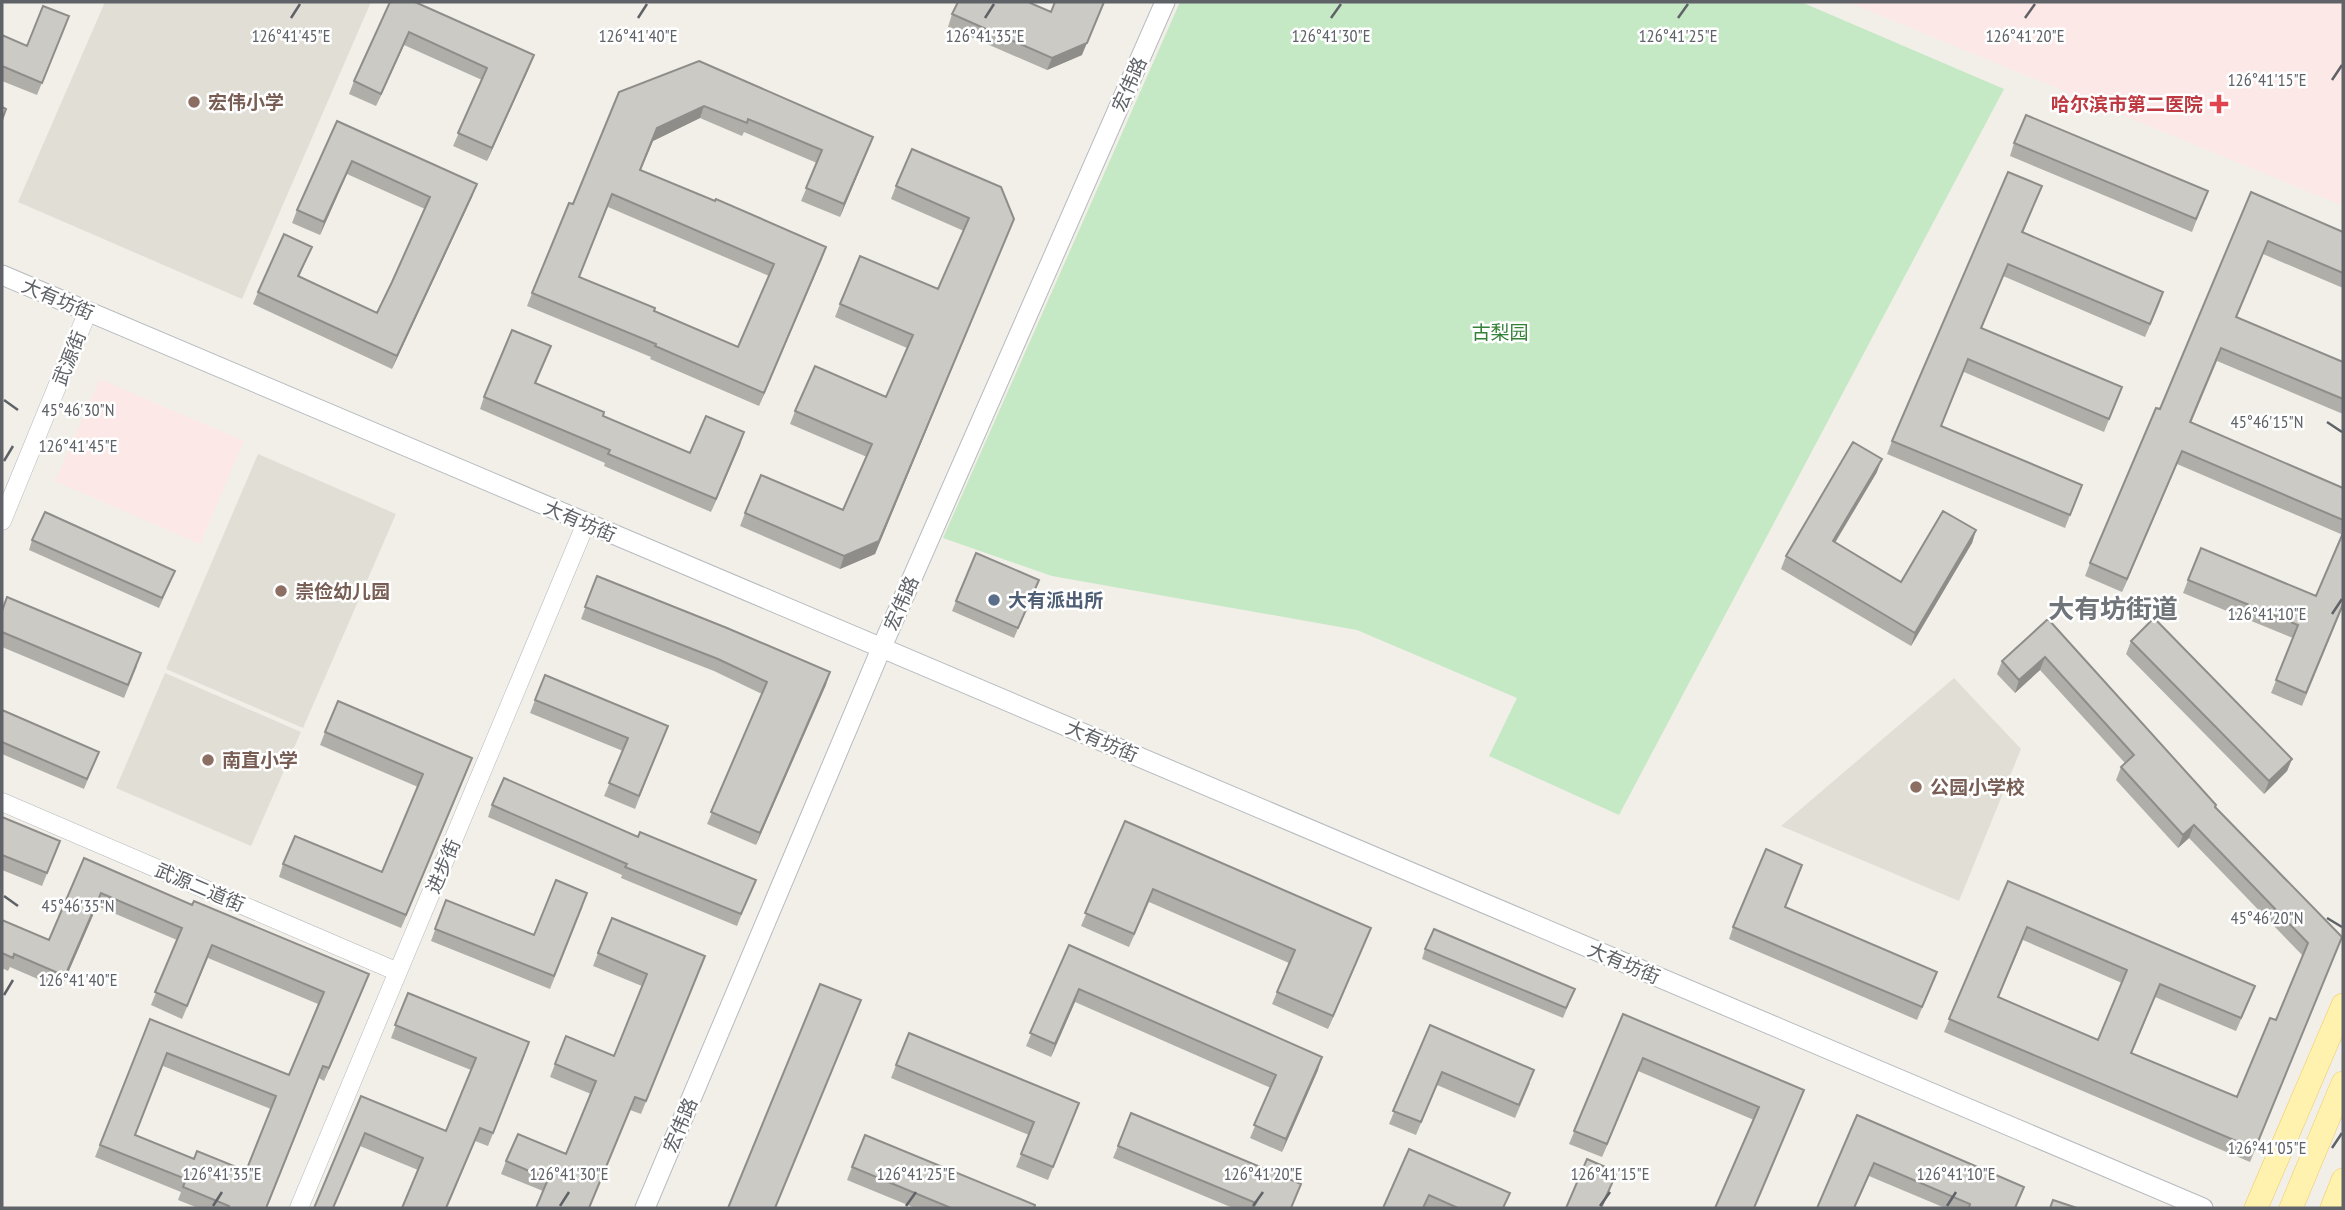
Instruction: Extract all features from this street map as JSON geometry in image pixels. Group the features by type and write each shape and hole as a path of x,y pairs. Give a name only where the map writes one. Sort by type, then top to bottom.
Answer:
{"main road":[{"name":"宏伟路","path":"645,1208 881,649 1165,2"},
{"name":"大有坊街","path":"2,275 2203,1208"},
{"path":"2256,1208 2343,1005"},
{"path":"2291,1208 2343,1083"},
{"path":"2332,1208 2343,1180"}],"street":[{"name":"武源街","path":"2,521 88,312"},
{"name":"进步街","path":"299,1208 586,523"},
{"name":"武源二道街","path":"2,802 398,972"}],"shaded area":[{"name":"宏伟小学","path":"105,2 371,2 242,299 18,202"},
{"name":"哈尔滨市第二医院","path":"1848,2 2343,2 2343,206"},
{"path":"100,379 244,441 200,544 55,481"},
{"name":"崇俭幼儿园","path":"258,454 396,514 303,728 166,669"},
{"name":"南直小学","path":"165,673 301,732 251,846 116,788"},
{"name":"公园小学校","path":"1954,678 2021,749 1959,901 1781,826"}],"green space":[{"name":"古梨园","path":"1180,2 1801,2 2004,89 1619,815 1489,756 1517,698 1357,630 1052,576 943,538"}],"building":[{"path":"390,2 415,2 534,55 492,148 458,133 487,68 409,32 381,94 354,81"},
{"path":"958,2 1028,2 1051,12 1055,2 1104,2 1087,43 1052,58 952,14"},
{"path":"43,6 69,16 42,83 2,66 2,35 27,46"},
{"path":"699,61 873,137 844,204 806,188 822,150 748,119 747,123 704,106 657,128 640,170 715,201 716,199 826,247 764,393 655,346 656,344 532,293 569,203 573,204 619,92","holes":["612,194 774,264 738,347 654,311 655,308 579,277"]},
{"path":"2026,115 2208,191 2196,219 2014,143"},
{"path":"337,121 477,184 397,356 258,292 284,234 312,247 298,276 377,313 392,282 430,197 352,161 324,222 297,210"},
{"path":"912,149 1001,187 1014,219 879,541 844,556 745,513 761,475 843,510 872,444 795,411 815,366 886,397 913,335 840,304 860,256 938,289 969,218 896,186"},
{"path":"2008,172 2042,186 2022,232 2163,292 2150,324 2008,264 1981,328 2122,387 2109,419 1968,359 1941,426 2082,485 2070,515 1892,441"},
{"path":"2251,192 2343,232 2343,273 2268,241 2236,317 2343,362 2343,399 2221,348 2190,422 2343,488 2343,520 2182,451 2127,579 2090,563 2156,408 2160,409"},
{"path":"512,330 551,346 535,383 604,412 603,416 690,453 706,416 744,432 716,499 608,454 610,450 484,397"},
{"path":"1853,442 1882,459 1833,541 1901,582 1943,511 1976,530 1915,633 1786,556"},
{"path":"45,512 175,571 162,598 32,540"},
{"path":"2343,533 2343,604 2306,693 2276,680 2298,625 2188,580 2201,548 2316,596"},
{"name":"大有派出所","path":"976,553 1039,580 1018,628 956,601"},
{"path":"597,576 830,672 760,833 711,812 767,682 718,659 585,607"},
{"path":"7,597 141,653 128,685 2,632 2,611"},
{"path":"2154,618 2292,759 2269,781 2131,641"},
{"path":"2048,619 2215,807 2342,937 2255,1149 1949,1019 2008,881 2255,986 2241,1018 2160,984 2131,1053 2237,1097 2270,1018 2276,1020 2308,943 2194,825 2183,835 2121,767 2134,755 2045,657 2019,680 2002,661","holes":["2027,927 2127,970 2098,1040 1998,997"]},
{"path":"545,675 668,726 639,796 609,783 628,738 535,700"},
{"path":"338,701 472,758 406,915 283,864 295,836 382,872 423,774 325,732"},
{"path":"2,710 99,752 87,779 2,742"},
{"path":"504,778 638,837 640,832 756,880 741,914 625,867 627,864 492,805"},
{"path":"2,817 60,841 47,873 2,855"},
{"path":"1125,821 1371,928 1333,1016 1277,992 1295,950 1153,889 1134,934 1085,913"},
{"path":"1766,849 1802,865 1785,907 1937,972 1922,1007 1733,927"},
{"path":"84,858 192,905 194,901 369,974 329,1068 323,1066 266,1208 228,1208 229,1206 183,1187 186,1179 100,1145 150,1019 289,1075 324,992 212,945 187,1006 155,992 182,928 101,893 65,976 14,954 13,958 2,953 2,920 49,940","holes":["167,1053 276,1096 246,1171 197,1151 194,1159 135,1135"]},
{"path":"556,880 587,893 554,976 435,929 446,900 534,935"},
{"path":"612,918 705,956 646,1101 635,1097 589,1208 536,1208 548,1179 506,1161 518,1134 566,1154 596,1081 555,1064 566,1036 614,1056 647,974 598,953"},
{"path":"1434,929 1575,989 1566,1008 1425,949"},
{"path":"1069,945 1322,1057 1286,1139 1254,1125 1276,1075 1079,989 1055,1044 1030,1033"},
{"path":"820,984 861,1000 775,1208 728,1208"},
{"path":"408,993 529,1042 493,1133 480,1128 446,1208 402,1208 423,1158 365,1133 333,1208 314,1208 361,1096 446,1131 476,1058 395,1025"},
{"path":"1623,1014 1804,1090 1754,1208 1715,1208 1759,1107 1643,1058 1607,1144 1574,1131"},
{"path":"1430,1025 1534,1070 1519,1105 1442,1072 1421,1122 1393,1111"},
{"path":"909,1033 1079,1103 1053,1167 1021,1154 1034,1122 896,1065"},
{"path":"1131,1113 1301,1184 1291,1208 1253,1208 1256,1203 1118,1146"},
{"path":"1857,1115 2024,1187 2015,1208 1969,1208 1970,1204 1874,1163 1854,1208 1817,1208"},
{"path":"865,1135 1035,1205 1034,1208 951,1208 852,1167"},
{"path":"1409,1149 1510,1193 1503,1208 1458,1208 1429,1195 1423,1208 1383,1208"},
{"path":"1587,1159 1617,1172 1601,1208 1566,1208"},
{"path":"2053,1200 2077,1208 2050,1208"}],"place":[{"name":"宏伟小学","path":"194,102"},
{"name":"哈尔滨市第二医院","path":"2219,104"},
{"name":"崇俭幼儿园","path":"281,591"},
{"name":"大有派出所","path":"994,600"},
{"name":"南直小学","path":"208,760"},
{"name":"公园小学校","path":"1916,787"}],"district":[{"name":"大有坊街道","path":"2113,609"}]}
